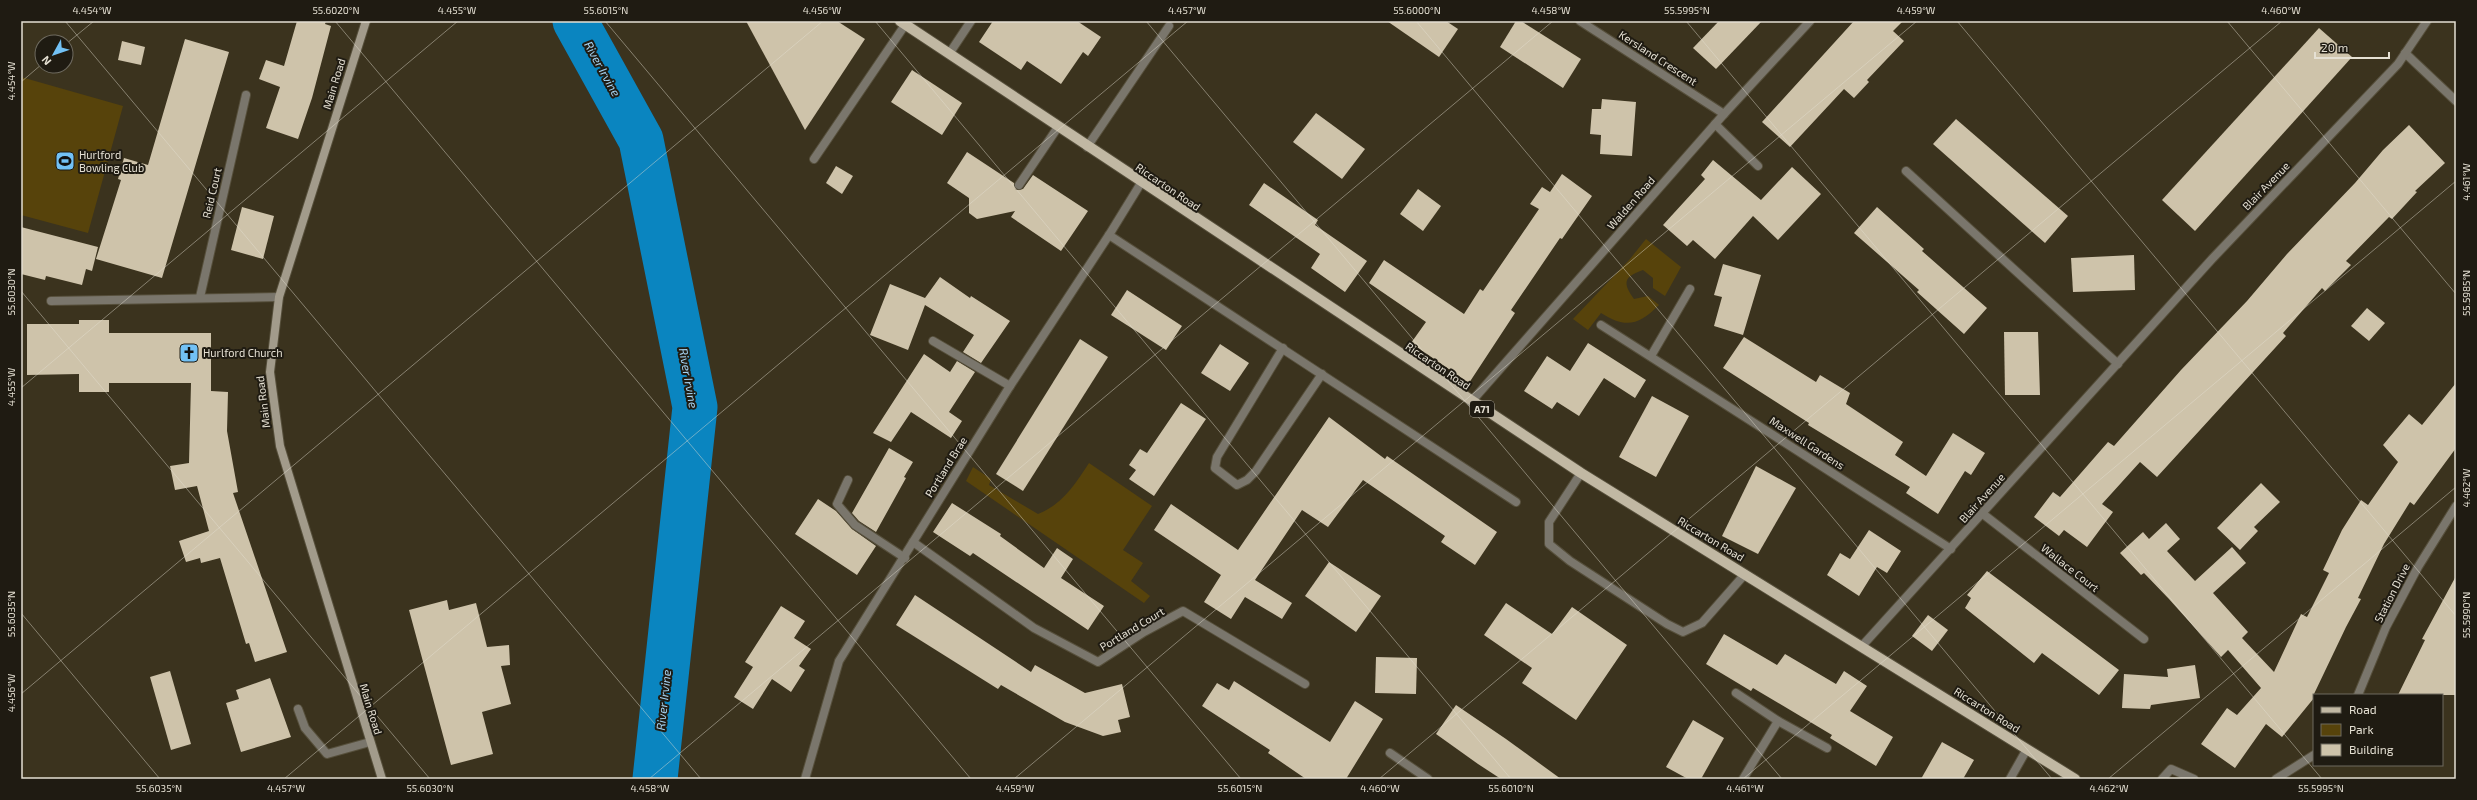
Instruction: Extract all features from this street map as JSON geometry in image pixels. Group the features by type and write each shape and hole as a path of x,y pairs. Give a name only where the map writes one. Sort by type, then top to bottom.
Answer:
{"main road":[{"name":"Main Road","path":"366,21 279,298 270,372 280,446 382,779"},
{"name":"Riccarton Road","path":"902,23 1470,402 1581,473 2075,779"}],"street":[{"path":"949,54 971,21"},
{"name":"Kersland Crescent","path":"1580,21 1724,114"},
{"name":"Walden Road","path":"1470,402 1715,124 1810,21"},
{"name":"Blair Avenue","path":"1862,646 1983,514 2212,259 2398,64 2427,21"},
{"path":"814,159 902,23"},
{"path":"1088,147 1169,26"},
{"path":"2405,54 2456,101"},
{"name":"Reid Court","path":"200,297 246,95"},
{"path":"1715,124 1758,166"},
{"path":"1019,185 1058,127"},
{"path":"1906,172 2118,364"},
{"name":"Portland Brae","path":"805,779 839,661 905,558 913,542 1010,386 1109,235 1141,183"},
{"path":"1109,235 1516,502"},
{"path":"1651,356 1690,289"},
{"path":"51,301 200,297 279,298"},
{"name":"Maxwell Gardens","path":"1601,325 1951,549"},
{"path":"933,341 1010,386"},
{"path":"1283,348 1217,457 1215,468 1237,484 1247,480 1256,471 1322,374"},
{"path":"1581,473 1549,522 1549,544 1570,561 1667,624 1683,632 1702,623 1745,574"},
{"path":"848,480 837,504 844,515 905,558"},
{"name":"Station Drive","path":"2358,694 2390,620 2418,567 2456,506"},
{"name":"Wallace Court","path":"1983,514 2144,639"},
{"name":"Portland Court","path":"913,542 1034,628 1098,662 1144,632 1183,611 1305,684"},
{"path":"1736,692 1778,721 1827,748"},
{"path":"298,709 305,728 327,754 370,742"},
{"path":"1743,779 1778,721"},
{"path":"2010,779 2027,749"},
{"path":"1390,753 1428,779"},
{"path":"2276,779 2313,756"},
{"path":"2162,779 2171,769 2194,779"}],"green space":[{"name":"Hurlford Bowling Club","path":"21,77 123,106 88,233 21,215"},
{"path":"1646,239 1681,267 1665,296 1653,288 1653,278 1643,270 1632,275 1627,281 1628,288 1634,299 1648,296 1659,305 1652,312 1638,321 1625,323 1601,313 1588,330 1573,319 1630,259"},
{"path":"1089,463 1152,506 1123,550 1143,563 1131,581 1150,596 1144,603 966,481 973,467 991,479 989,485 1038,514 1055,505 1068,493"}],"building":[{"path":"297,21 326,21 325,24 331,26 312,98 298,139 266,128 280,87 259,79 266,60 284,66"},
{"path":"746,21 837,21 865,39 805,130"},
{"path":"993,21 1077,21 1101,37 1088,56 1083,52 1061,84 1027,61 1021,70 979,42"},
{"path":"1387,21 1446,21 1458,29 1439,57"},
{"path":"1516,21 1521,21 1581,59 1563,88 1500,47"},
{"path":"1719,21 1762,21 1716,69 1693,48"},
{"path":"1854,21 1903,21 1893,31 1904,41 1867,80 1869,82 1854,98 1844,89 1790,147 1762,122"},
{"path":"2319,28 2352,57 2195,231 2162,200"},
{"path":"185,39 229,52 162,278 96,259 121,180 118,179 124,158 148,165"},
{"path":"122,41 145,47 141,65 118,60"},
{"path":"912,70 962,103 942,135 891,102"},
{"path":"1602,99 1636,102 1632,156 1600,154 1601,135 1590,134 1592,109 1601,109"},
{"path":"1316,113 1365,149 1342,179 1293,142"},
{"path":"1956,119 2068,216 2045,243 1933,144"},
{"path":"2409,125 2445,163 2415,191 2417,192 2392,219 2389,217 2346,261 2351,265 2325,291 2322,288 2283,333 2286,336 2157,477 2140,462 2102,504 2113,512 2087,547 2064,530 2059,536 2034,517 2053,492 2060,497 2108,442 2114,446 2181,370 2247,301 2287,254 2355,183 2383,150"},
{"path":"967,152 1014,183 1016,190 1023,189 1033,175 1088,211 1061,251 1011,217 1015,211 977,219 969,213 969,198 947,183"},
{"path":"1713,160 1761,200 1792,167 1821,194 1778,240 1753,216 1715,259 1693,240 1687,246 1663,225 1705,179 1701,175"},
{"path":"836,166 853,176 842,194 826,183"},
{"path":"1562,174 1592,196 1562,239 1560,238 1511,310 1515,313 1469,383 1411,343 1426,322 1369,283 1384,260 1464,314 1480,289 1483,291 1539,209 1530,204 1542,187 1550,192"},
{"path":"1264,183 1318,220 1315,225 1367,261 1345,292 1311,268 1320,254 1249,205"},
{"path":"1418,189 1441,206 1423,231 1400,214"},
{"path":"242,207 274,216 263,259 231,250"},
{"path":"1877,207 1924,249 1922,251 1987,308 1964,334 1917,292 1919,290 1854,233"},
{"path":"21,227 98,247 92,271 86,269 82,285 46,276 45,280 21,274"},
{"path":"2134,255 2135,290 2073,292 2071,258"},
{"path":"1723,264 1761,275 1743,335 1714,326 1722,297 1714,295"},
{"path":"940,277 970,298 971,296 1010,321 981,363 963,352 974,335 925,305 908,350 870,335 890,284 925,298"},
{"path":"1127,290 1182,326 1166,350 1111,315"},
{"path":"2367,308 2385,323 2369,341 2351,326"},
{"path":"79,320 109,320 109,333 211,333 211,391 228,392 227,431 238,492 233,493 287,652 255,662 249,643 246,644 220,558 201,563 200,558 186,562 179,541 209,531 197,486 175,490 170,466 189,463 191,383 109,383 109,392 79,392 79,374 27,375 27,324 79,324"},
{"path":"2004,332 2038,332 2040,395 2005,395"},
{"path":"1744,337 1816,382 1820,375 1850,393 1846,404 1903,442 1895,455 1926,476 1953,433 1985,453 1971,475 1965,471 1938,514 1906,493 1910,487 1808,425 1809,423 1723,368"},
{"path":"1080,339 1108,357 1023,491 996,474"},
{"path":"1588,343 1646,380 1635,398 1604,378 1579,416 1557,402 1552,409 1524,391 1547,356 1570,371"},
{"path":"1220,344 1249,363 1230,391 1201,373"},
{"path":"924,354 950,372 957,361 975,372 949,412 962,421 951,438 911,412 891,442 873,433"},
{"path":"2456,383 2456,448 2414,505 2410,502 2384,544 2358,598 2361,599 2313,694 2313,699 2282,737 2266,724 2235,768 2201,744 2227,708 2237,715 2261,688 2228,650 2221,657 2144,573 2141,575 2120,553 2143,532 2149,539 2166,523 2180,539 2167,551 2195,581 2232,547 2246,563 2213,593 2248,632 2242,638 2274,672 2301,614 2307,617 2329,573 2323,570 2342,530 2361,500 2368,505 2398,462 2383,445 2409,414 2422,425"},
{"path":"1652,396 1689,416 1656,477 1619,457"},
{"path":"1181,403 1206,419 1154,496 1129,479 1136,470 1129,465 1140,449 1147,453"},
{"path":"1329,417 1385,459 1387,456 1497,532 1475,565 1441,542 1445,536 1363,480 1328,527 1302,510 1255,580 1292,603 1282,619 1245,597 1231,619 1204,602 1221,575 1154,530 1171,504 1238,550"},
{"path":"889,448 913,462 904,477 906,478 876,532 859,521 852,513"},
{"path":"1756,466 1796,488 1758,554 1722,536"},
{"path":"2261,483 2280,502 2254,527 2258,531 2240,550 2217,528"},
{"path":"818,499 836,511 852,529 876,546 857,575 795,534"},
{"path":"952,503 1001,534 1000,536 1044,568 1057,548 1073,559 1061,578 1104,606 1088,630 973,553 970,556 933,532"},
{"path":"1869,530 1901,551 1887,573 1877,567 1859,596 1827,575 1840,553 1850,559"},
{"path":"1329,562 1381,596 1356,632 1305,596"},
{"path":"1987,571 2119,670 2099,695 2042,653 2034,663 1965,608 1971,598 1967,595"},
{"path":"2456,576 2456,695 2398,694 2425,640 2422,639"},
{"path":"915,595 1031,672 1035,665 1085,693 1122,684 1130,717 1118,720 1121,732 1103,736 1065,722 1001,685 998,689 896,625"},
{"path":"447,600 449,610 476,603 487,647 509,645 510,665 501,666 511,704 482,712 493,754 451,765 409,610"},
{"path":"1506,603 1552,634 1572,607 1627,645 1576,720 1522,683 1532,668 1484,635"},
{"path":"781,606 805,621 794,638 811,649 799,666 805,670 791,692 772,679 753,709 734,697 753,667 745,662"},
{"path":"1928,615 1948,630 1932,651 1912,636"},
{"path":"1724,634 1777,665 1785,654 1836,684 1844,671 1867,686 1850,711 1893,737 1876,766 1830,738 1832,735 1753,688 1751,691 1706,664"},
{"path":"1376,657 1417,658 1416,694 1375,693"},
{"path":"2195,665 2200,698 2151,705 2150,709 2122,708 2124,674 2168,677 2167,669"},
{"path":"170,671 191,744 171,750 150,677"},
{"path":"270,678 291,737 241,752 226,703 239,699 236,690"},
{"path":"1234,681 1330,742 1355,701 1383,719 1346,779 1306,779 1268,753 1270,750 1202,706 1217,683 1229,690"},
{"path":"1456,705 1561,779 1501,779 1478,764 1436,734"},
{"path":"1693,720 1724,738 1701,779 1688,779 1666,767"},
{"path":"1942,742 1974,760 1963,779 1921,779"}],"waterway":[{"name":"River Irvine","path":"575,21 641,140 695,407 655,779"}],"place":[{"name":"Hurlford Bowling Club","path":"65,161"},
{"name":"Hurlford Church","path":"189,353"}]}
